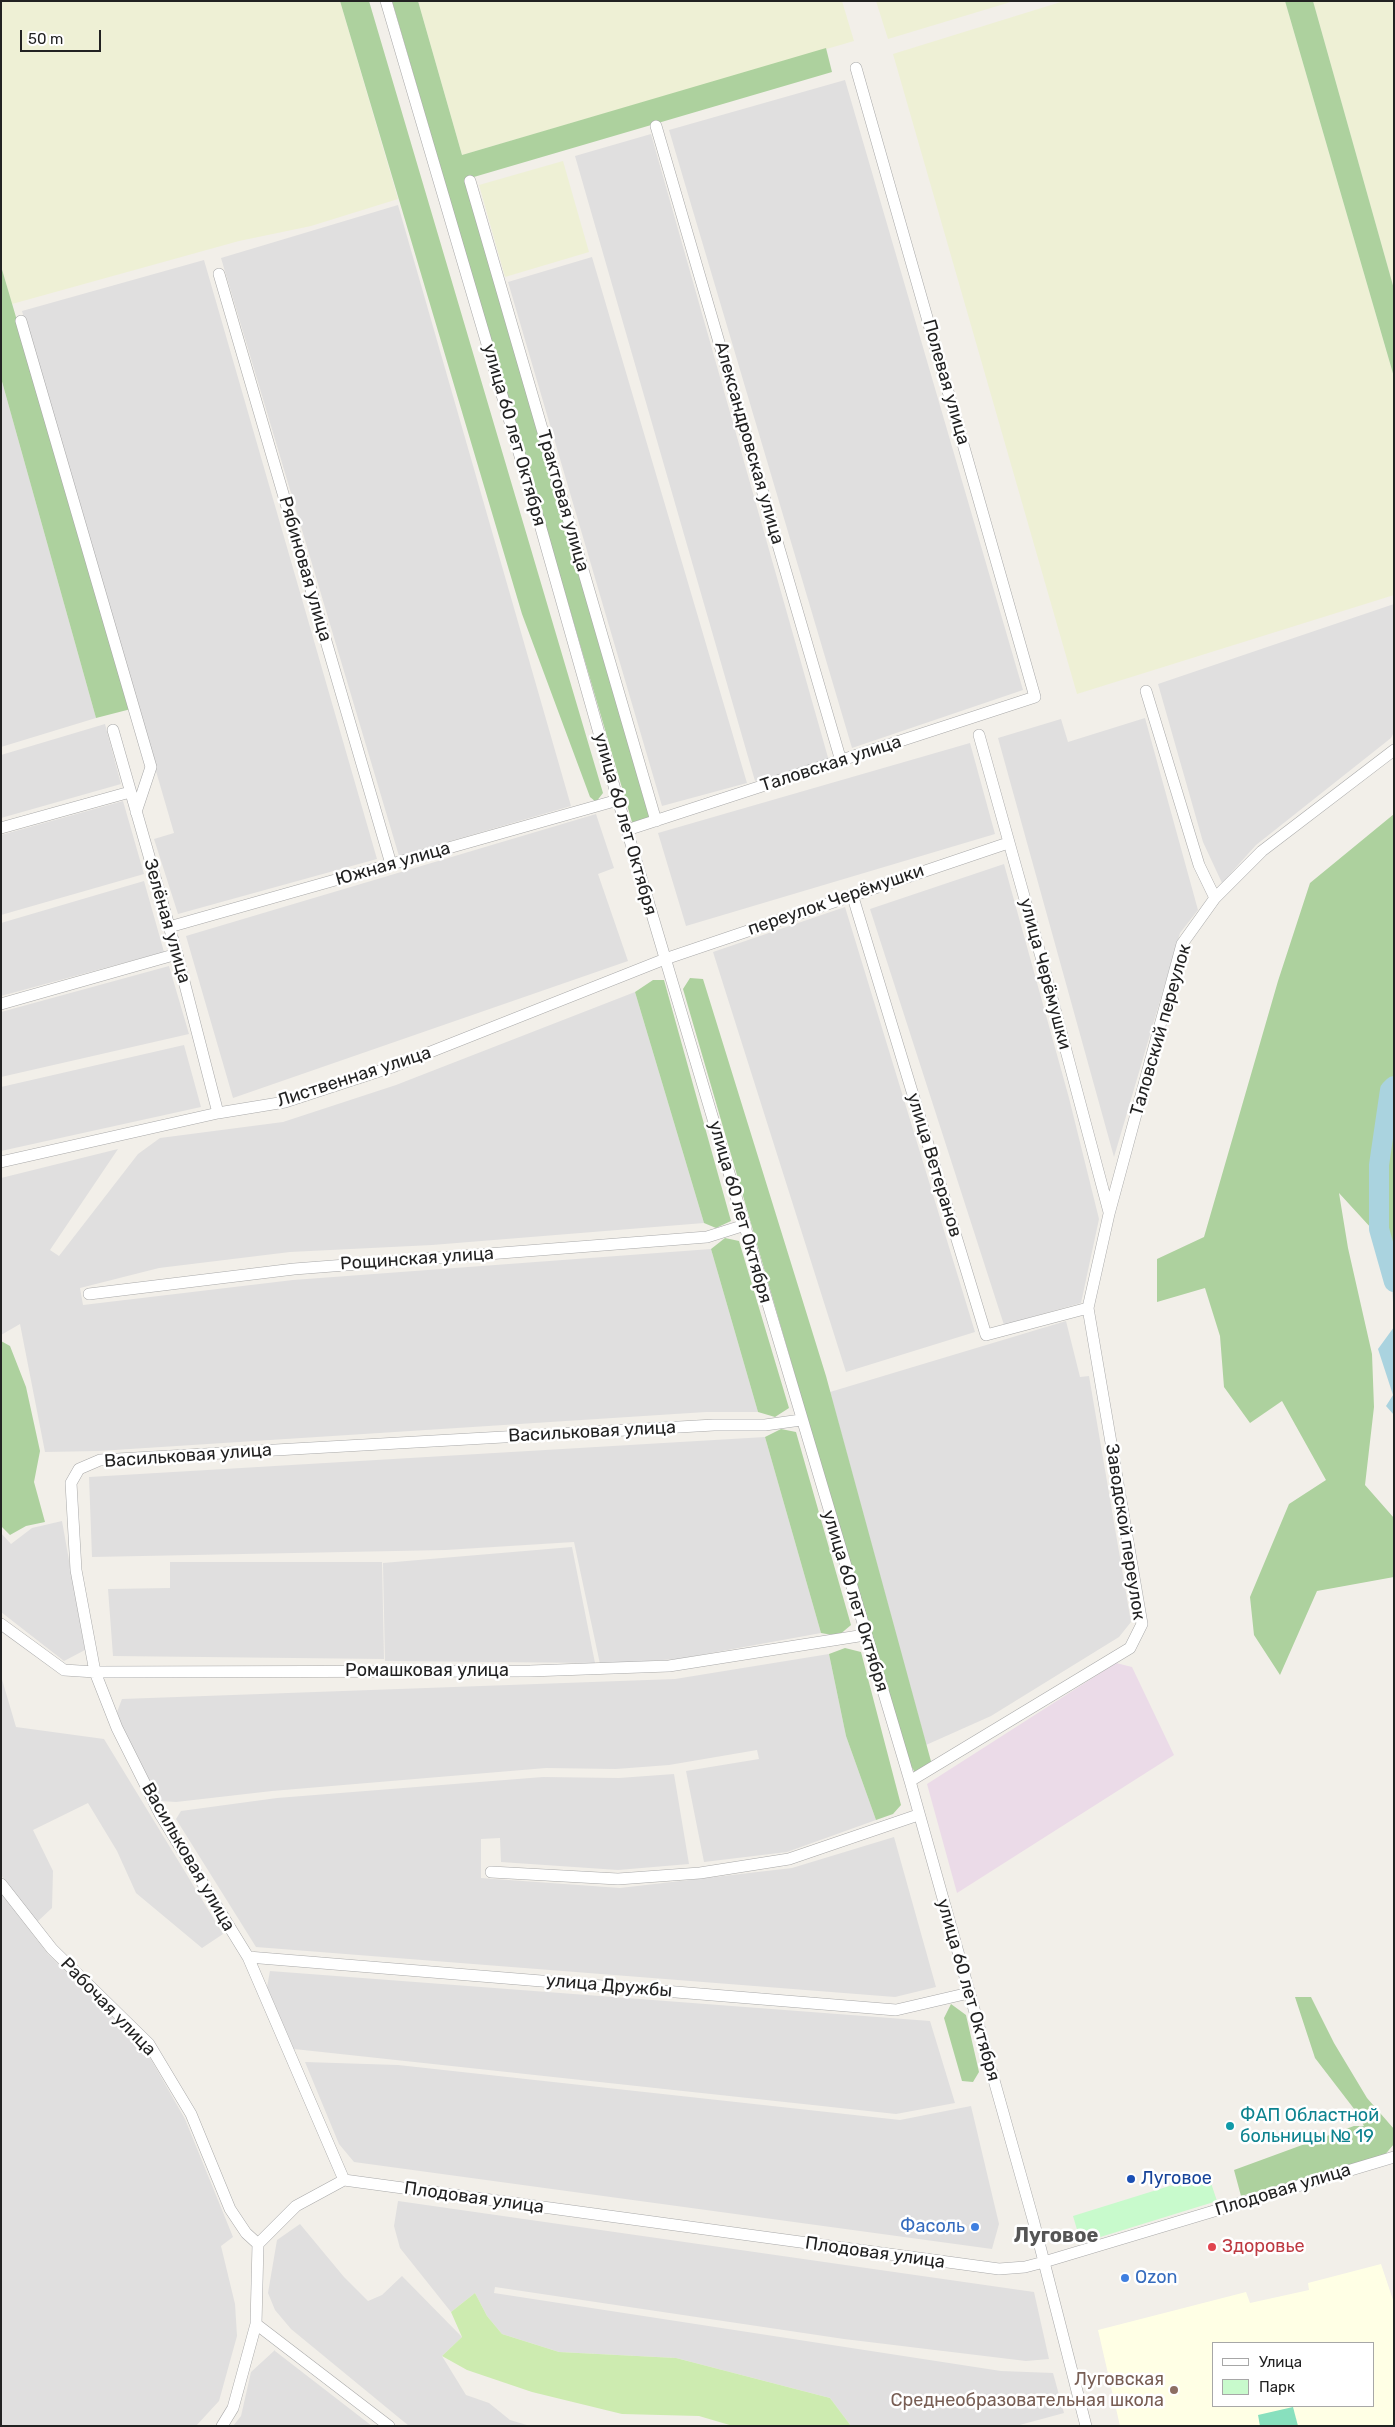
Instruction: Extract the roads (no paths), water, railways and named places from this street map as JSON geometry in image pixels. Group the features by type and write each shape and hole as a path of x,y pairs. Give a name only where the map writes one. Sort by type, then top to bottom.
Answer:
{"street":[{"name":"улица 60 лет Октября","path":"386,1 538,516 618,800 910,1782 1044,2262 1086,2426"},
{"name":"Полевая улица","path":"856,68 1035,697"},
{"name":"Александровская улица","path":"656,126 841,761"},
{"name":"Трактовая улица","path":"470,180 656,821"},
{"name":"Рябиновая улица","path":"219,274 391,864"},
{"path":"21,321 151,767 136,812"},
{"path":"1146,691 1199,865 1215,898"},
{"name":"Таловская улица","path":"627,830 1035,697"},
{"name":"Зелёная улица","path":"113,730 169,928 218,1113"},
{"name":"улица Черёмушки","path":"979,735 1043,964 1109,1214"},
{"name":"Таловский переулок","path":"1088,1308 1109,1214 1182,944 1215,898 1262,851 1394,750"},
{"path":"1,828 130,792"},
{"name":"Южная улица","path":"169,928 618,800"},
{"name":"переулок Черёмушки","path":"665,959 852,894 1008,843"},
{"name":"улица Ветеранов","path":"852,894 986,1335 1088,1308"},
{"path":"1,1004 176,954"},
{"name":"Лиственная улица","path":"1,1162 218,1113 285,1102 395,1066 665,959"},
{"name":"Рощинская улица","path":"89,1294 294,1268 707,1237 745,1225"},
{"name":"Заводской переулок","path":"910,1782 1130,1648 1142,1624 1088,1308"},
{"name":"Васильковая улица","path":"344,2180 248,1957 160,1814 117,1728 95,1672 76,1570 71,1483 79,1469 100,1460 704,1426 765,1425 801,1420"},
{"name":"Ромашковая улица","path":"1,1624 64,1670 95,1672 530,1671 669,1666 865,1635"},
{"path":"491,1872 618,1879 700,1873 789,1859 918,1815"},
{"name":"Рабочая улица","path":"1,1884 52,1949 149,2044 191,2114 230,2209 246,2233 258,2244"},
{"name":"улица Дружбы","path":"248,1957 896,2010 969,1993"},
{"name":"Плодовая улица","path":"344,2180 999,2270 1025,2267 1044,2262 1394,2157"},
{"path":"222,2426 233,2408 256,2324 258,2244 296,2206 344,2180"},
{"path":"256,2324 390,2426"}],"water":[{"path":"1392,1277 1394,1277 1394,1327"},
{"path":"1394,1327 1394,1415 1386,1406 1393,1395 1378,1349"}],"waterway":[{"path":"1394,1086 1390,1090 1379,1165 1379,1229 1394,1282"}],"place":[{"name":"ФАП Областной больницы № 19","path":"1230,2126"},
{"name":"Луговое","path":"1131,2179"},
{"name":"Фасоль","path":"975,2227"},
{"name":"Здоровье","path":"1212,2247"},
{"name":"Ozon","path":"1125,2278"},
{"name":"Луговская Среднеобразовательная школа","path":"1174,2390"}],"district":[{"name":"Луговое","path":"1056,2236"}]}
